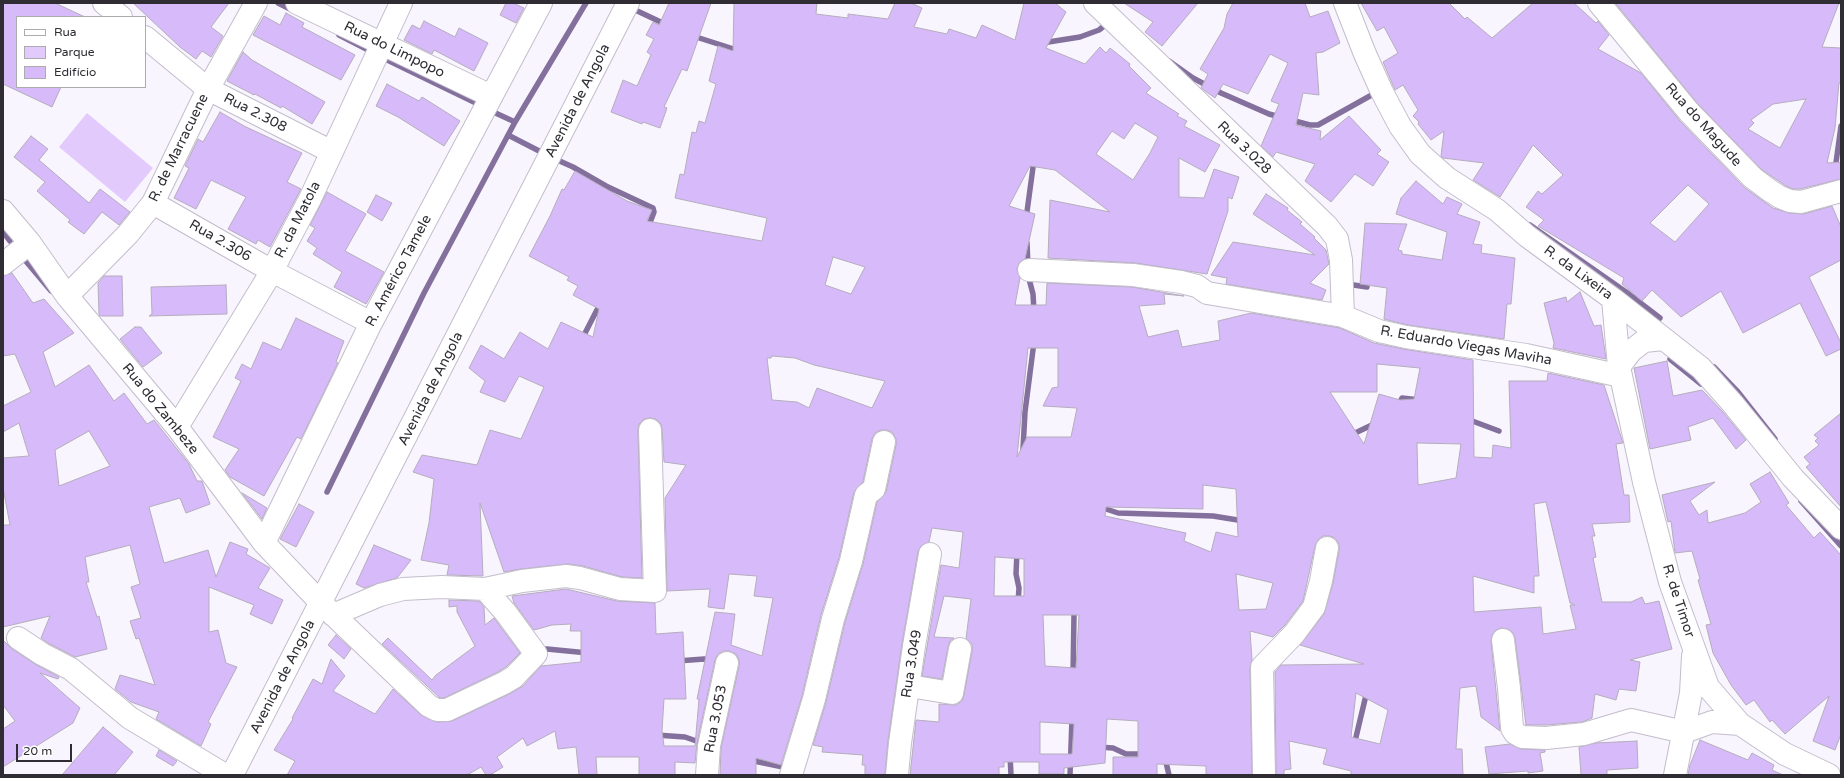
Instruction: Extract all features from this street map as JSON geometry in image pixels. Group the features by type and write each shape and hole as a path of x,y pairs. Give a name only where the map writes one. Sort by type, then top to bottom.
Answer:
{"street":[{"path":"104,3 120,16"},
{"name":"R. de Marracuene","path":"67,296 128,234 153,203 208,89 256,3"},
{"name":"Rua do Limpopo","path":"297,3 492,96"},
{"name":"R. da Matola","path":"177,427 272,271 310,199 401,3"},
{"name":"R. Américo Tamele","path":"264,543 371,323 541,3"},
{"name":"Avenida de Angola","path":"232,775 327,609 628,3"},
{"name":"Rua 3.028","path":"1094,3 1327,226 1337,239 1341,260 1343,316"},
{"name":"R. da Lixeira","path":"1345,3 1382,92 1400,126 1420,154 1447,178 1498,210 1527,236 1613,299 1700,368 1733,404 1793,478 1841,528"},
{"name":"Rua do Magude","path":"1599,3 1689,112 1753,178 1769,190 1790,201 1801,202 1836,192"},
{"name":"Rua 2.308","path":"146,38 208,89 332,152"},
{"name":"Rua 2.306","path":"153,203 272,271 371,323"},
{"name":"Rua do Zambeze","path":"3,211 30,243 67,296 177,427 264,543 327,609 429,706 437,710 447,710 514,677 536,654 506,613 485,589"},
{"path":"3,264 30,243"},
{"name":"R. Eduardo Viegas Maviha","path":"1029,270 1132,275 1192,285 1197,286 1207,293 1343,316 1379,331 1406,337 1620,371"},
{"name":"R. de Timor","path":"1613,299 1620,371 1644,482 1670,582 1708,687 1740,724 1785,754 1821,773"},
{"path":"1620,371 1631,351 1644,341 1664,339"},
{"path":"327,609 403,589 442,587 485,589 522,581 566,576 580,578 620,589 655,591 650,430"},
{"path":"791,775 814,699 833,619 851,561 866,495 874,489 884,442"},
{"path":"1264,775 1262,667 1294,634 1314,607 1321,581 1327,548"},
{"name":"Rua 3.049","path":"897,775 900,743 914,646 930,554"},
{"path":"18,638 42,654 71,669 130,718 225,775"},
{"path":"1503,640 1512,728 1515,733 1522,737 1546,738 1584,734 1631,720 1684,732 1712,722 1740,724"},
{"path":"1675,775 1691,693 1693,645"},
{"path":"909,686 952,693 960,649"},
{"name":"Rua 3.053","path":"707,775 709,746 727,663"}],"green space":[{"path":"87,113 153,168 125,202 59,147"}],"building":[{"path":"3,3 55,3 83,16 16,16 16,88 61,88 52,107 3,84"},
{"path":"133,3 229,3 211,27 223,36 211,57 202,51 196,59 180,47"},
{"path":"506,3 513,3 524,8 516,23 500,15"},
{"path":"669,3 711,3 687,71 682,69 664,107 667,108 660,128 643,122 642,124 611,112 623,80 637,86 651,55 647,52 654,39 646,35 653,22 659,25"},
{"path":"734,3 817,3 816,14 848,18 848,14 888,19 895,3 911,3 922,8 914,27 947,34 949,29 976,38 982,25 1015,40 1024,3 1055,3 1066,12 1046,48 1085,64 1100,47 1106,53 1110,48 1130,64 1129,66 1151,88 1146,93 1179,114 1177,116 1187,121 1184,126 1220,145 1205,172 1179,158 1179,197 1204,198 1214,169 1239,177 1232,199 1228,197 1228,211 1207,274 1135,263 1048,258 1050,200 1110,212 1055,170 1030,166 1009,206 1035,214 1025,259 1019,263 1017,269 1020,278 1015,305 1046,305 1047,283 1132,287 1184,296 1164,294 1165,304 1139,306 1148,337 1178,330 1182,347 1220,340 1218,321 1251,313 1340,328 1374,343 1473,360 1474,457 1492,458 1493,445 1511,448 1509,381 1547,381 1548,373 1604,385 1623,443 1616,444 1624,495 1629,495 1630,522 1592,524 1595,536 1592,536 1596,557 1593,558 1602,602 1631,602 1642,597 1645,604 1659,601 1672,649 1630,660 1640,662 1636,691 1619,689 1616,700 1595,694 1592,718 1582,722 1526,725 1515,638 1513,633 1508,629 1501,628 1496,630 1492,635 1491,641 1500,731 1481,717 1476,686 1460,688 1456,749 1462,749 1463,775 1351,775 1351,771 1323,764 1327,749 1289,741 1291,769 1284,770 1284,775 1276,775 1275,672 1281,665 1364,664 1300,645 1324,614 1333,583 1339,544 1335,538 1323,536 1318,540 1315,546 1303,601 1284,626 1273,637 1250,631 1252,660 1250,667 1252,775 1206,775 1206,766 1157,764 1157,775 1113,775 1113,757 1138,757 1138,721 1107,719 1105,763 1064,768 1064,774 1039,774 1039,762 1004,762 1004,767 999,767 999,775 910,775 916,720 939,722 939,704 956,705 962,701 972,651 972,644 966,639 971,599 944,596 934,637 954,638 950,641 948,647 942,679 922,676 941,565 959,568 963,532 932,528 929,542 921,546 918,552 902,644 888,741 885,775 865,775 865,765 862,765 863,755 822,752 823,747 813,745 826,702 845,622 863,564 877,502 886,492 896,439 892,432 881,430 875,433 872,439 863,482 854,492 839,558 821,615 802,696 781,765 756,758 756,775 720,775 721,748 739,666 739,660 736,654 729,651 723,651 718,654 715,660 697,743 695,763 675,762 675,775 639,775 639,757 596,757 597,775 579,775 576,747 558,749 555,731 527,746 523,738 497,757 503,767 490,775 486,775 481,767 467,775 287,775 295,761 274,750 293,719 292,718 313,679 322,684 331,659 345,676 333,691 375,714 393,689 421,715 437,722 452,721 509,694 523,686 541,666 581,662 581,631 570,631 571,624 552,625 534,630 514,603 512,596 566,589 617,601 655,603 656,634 683,632 686,699 664,699 662,731 664,746 695,746 699,699 697,699 715,612 735,614 731,645 762,656 773,598 754,596 757,576 729,574 724,609 708,607 710,589 667,591 665,498 686,465 664,462 662,429 661,424 656,419 644,419 639,424 638,430 642,578 622,577 583,566 568,564 504,572 480,503 483,576 447,575 449,565 421,560 429,523 434,479 413,472 422,455 477,465 490,430 521,439 544,387 519,376 505,402 480,392 485,381 469,368 481,345 504,359 520,332 548,349 561,322 593,337 599,309 573,295 578,286 567,280 569,277 529,256 562,189 564,190 575,171 627,201 652,210 647,221 762,241 767,218 675,198 680,174 684,175 692,132 696,133 699,121 705,123 716,84 709,81 718,46 733,51","holes":["1135,123 1158,137 1133,180 1096,154 1112,131 1124,139","833,257 865,267 851,294 825,285","1028,348 1058,348 1058,387 1052,388 1043,406 1077,408 1071,437 1027,437 1017,457","772,356 795,358 814,365 885,381 872,408 817,388 809,408 797,402 772,400 767,358 771,358","1377,364 1420,368 1414,399 1400,400 1379,394 1364,444 1330,392 1377,392","1417,443 1461,444 1456,478 1418,485","1203,485 1236,489 1238,537 1216,532 1211,552 1184,541 1186,533 1105,516 1106,507 1203,509","1546,502 1570,603 1575,605 1570,605 1576,629 1543,634 1541,607 1474,612 1473,576 1534,593 1534,576 1539,576 1534,504","995,557 1024,559 1024,596 994,596","1236,574 1273,583 1266,609 1239,610","1043,615 1079,615 1076,668 1045,666","1356,693 1388,710 1380,744 1351,737","1040,722 1074,724 1072,754 1040,754"]},
{"path":"1124,3 1198,3 1162,46 1145,32 1153,22"},
{"path":"1233,3 1305,3 1310,17 1328,11 1340,43 1323,52 1316,53 1319,95 1303,93 1296,125 1321,131 1320,140 1349,116 1381,150 1377,154 1389,162 1373,186 1355,174 1331,202 1305,181 1315,164 1276,152 1273,157 1261,146 1279,104 1271,101 1288,63 1270,54 1248,94 1223,84 1215,98 1201,88 1208,74 1200,69 1224,28 1227,14"},
{"path":"1361,3 1449,3 1465,19 1467,17 1492,38 1533,3 1574,3 1596,23 1598,21 1609,35 1598,49 1641,73 1680,121 1745,188 1773,208 1789,213 1804,214 1832,206 1841,227 1841,260 1809,277 1841,343 1841,349 1826,356 1800,303 1743,333 1721,291 1681,317 1652,290 1642,301 1622,284 1624,278 1538,226 1544,220 1526,207 1538,191 1542,194 1563,175 1533,145 1500,197 1473,180 1484,163 1443,158 1441,156 1444,131 1431,140 1413,116 1418,110 1403,85 1395,90 1383,62 1398,53 1384,27 1377,31","holes":["1688,185 1709,204 1675,242 1650,223"]},
{"path":"1839,3 1822,47 1841,48 1841,83 1839,83 1835,128 1827,163 1841,162 1841,179 1800,189 1793,189 1761,169 1698,104 1616,4","holes":["1806,99 1780,148 1748,129 1754,123 1751,120 1773,104"]},
{"path":"286,13 304,23 302,27 355,55 341,80 253,35 264,16 280,25"},
{"path":"424,21 455,37 459,28 488,43 474,71 434,50 432,54 404,40 412,25 420,29"},
{"path":"243,52 252,60 325,102 312,124 282,106 281,108 227,81"},
{"path":"387,84 419,101 422,97 460,121 444,146 398,117 376,106"},
{"path":"220,112 244,126 302,153 287,182 301,189 270,247 258,240 256,244 228,229 246,197 211,180 196,209 174,198 189,168 185,166 198,139 203,142"},
{"path":"31,136 48,149 39,160 89,203 100,189 130,212 119,225 102,212 84,234 68,222 70,220 37,191 45,182 14,157"},
{"path":"1416,181 1443,204 1447,197 1462,204 1457,214 1480,222 1473,244 1482,245 1481,253 1515,258 1511,304 1507,304 1504,339 1408,325 1384,319 1387,288 1360,284 1365,223 1407,224 1398,250 1402,251 1402,254 1442,260 1447,232 1396,214 1401,198"},
{"path":"327,192 366,214 345,251 384,272 366,304 334,287 342,272 313,254 317,248 307,241 315,228 310,225"},
{"path":"1266,194 1288,208 1287,210 1302,222 1300,224 1315,237 1314,238 1326,250 1329,264 1310,283 1326,290 1322,300 1226,284 1227,278 1211,275 1233,242 1315,255 1253,214"},
{"path":"376,195 392,203 382,221 367,212"},
{"path":"12,273 33,303 44,299 74,333 43,352 55,387 89,365 114,401 124,393 147,424 154,420 189,464 197,481 202,481 210,504 186,513 180,498 149,507 164,563 208,550 216,577 230,542 248,549 246,554 270,568 258,588 283,600 272,624 250,614 254,605 209,587 209,632 218,630 226,663 237,667 208,722 211,724 201,746 156,719 159,712 131,702 115,689 120,675 155,685 139,638 136,639 130,621 141,618 131,587 140,584 130,545 85,557 89,582 86,582 97,617 99,616 107,649 75,657 48,643 41,638 50,616 3,627 3,525 10,525 3,488 3,458 29,456 19,423 3,432 3,406 31,392 15,354 3,356 3,276","holes":["89,431 110,466 59,486 55,450"]},
{"path":"104,276 122,276 123,316 100,316 99,314 98,283"},
{"path":"226,285 227,314 149,316 152,314 151,287"},
{"path":"1580,292 1594,326 1601,325 1606,359 1553,348 1554,343 1544,303 1566,297 1567,302"},
{"path":"296,318 344,341 336,362 338,363 301,439 297,437 264,496 230,477 225,470 239,449 213,437 241,381 235,378 242,364 251,369 263,342 281,350"},
{"path":"135,327 141,327 162,353 143,367 120,339"},
{"path":"1667,361 1673,396 1702,390 1723,412 1746,440 1736,449 1713,418 1688,427 1691,440 1650,449 1634,368"},
{"path":"1841,413 1841,507 1806,467 1810,464 1804,457 1819,445 1815,441 1818,438 1814,435"},
{"path":"1770,472 1789,503 1786,505 1814,538 1820,532 1841,555 1841,734 1835,750 1813,741 1829,696 1785,734 1772,720 1770,722 1754,700 1746,705 1731,685 1713,653 1706,625 1711,624 1698,580 1700,579 1692,551 1675,553 1671,521 1668,522 1662,495 1715,482 1690,501 1699,515 1707,510 1708,523 1745,513 1761,502 1750,484"},
{"path":"242,493 267,508 262,519"},
{"path":"299,504 314,512 296,547 280,539"},
{"path":"374,545 411,560 397,578 364,588 356,584"},
{"path":"449,600 479,601 484,607 485,625 494,618 520,653 506,667 498,672 444,698 440,698 382,644 388,638 432,680 436,675 475,646 457,612 457,606 449,607"},
{"path":"336,635 351,649 344,659 328,645"},
{"path":"3,640 11,648 35,664 59,677 58,679 40,673 80,708 73,723 3,767 3,729 15,721 3,705"},
{"path":"103,727 133,752 114,775 62,775"},
{"path":"1700,740 1748,760 1752,753 1774,765 1772,770 1783,775 1688,775 1690,765"},
{"path":"1637,741 1638,768 1607,770 1607,775 1581,775 1579,747 1596,743"},
{"path":"1510,744 1521,749 1545,750 1545,752 1540,753 1543,771 1489,774 1485,747"},
{"path":"159,750 177,761 173,766 156,756"}],"waterway":[{"path":"278,3 294,11"},
{"path":"327,492 424,293 515,122 586,3"},
{"path":"631,8 667,25"},
{"path":"1042,43 1080,37 1099,30 1109,22"},
{"path":"339,35 374,53"},
{"path":"693,36 740,51"},
{"path":"381,57 482,106"},
{"path":"1169,61 1193,78 1221,93 1269,114 1280,117"},
{"path":"1291,120 1310,125 1318,125 1377,92"},
{"path":"489,110 515,122"},
{"path":"1835,170 1841,126"},
{"path":"508,135 545,154"},
{"path":"553,158 573,167 606,186 653,208 654,212 648,228"},
{"path":"1026,219 1034,160"},
{"path":"1530,225 1626,292 1660,318"},
{"path":"3,232 10,241"},
{"path":"1027,243 1028,266"},
{"path":"24,259 51,291"},
{"path":"1028,275 1033,294 1034,312"},
{"path":"1347,284 1367,287"},
{"path":"582,339 601,302"},
{"path":"1023,449 1025,412 1034,342"},
{"path":"1670,359 1701,384"},
{"path":"1714,367 1738,392 1775,439"},
{"path":"1398,406 1402,398 1420,400"},
{"path":"1467,419 1499,431"},
{"path":"1351,435 1376,423"},
{"path":"1801,501 1841,546"},
{"path":"1100,507 1118,513 1213,516 1244,521"},
{"path":"1017,552 1016,574 1019,588 1018,603"},
{"path":"1073,675 1074,615"},
{"path":"540,651 547,649 588,653"},
{"path":"677,661 704,659 712,661"},
{"path":"1356,737 1367,691"},
{"path":"1070,775 1072,718"},
{"path":"656,735 685,737 702,743"},
{"path":"1098,747 1113,748 1126,754 1144,754"},
{"path":"1010,755 1011,775"},
{"path":"1165,758 1169,775"},
{"path":"749,760 788,768"}]}
